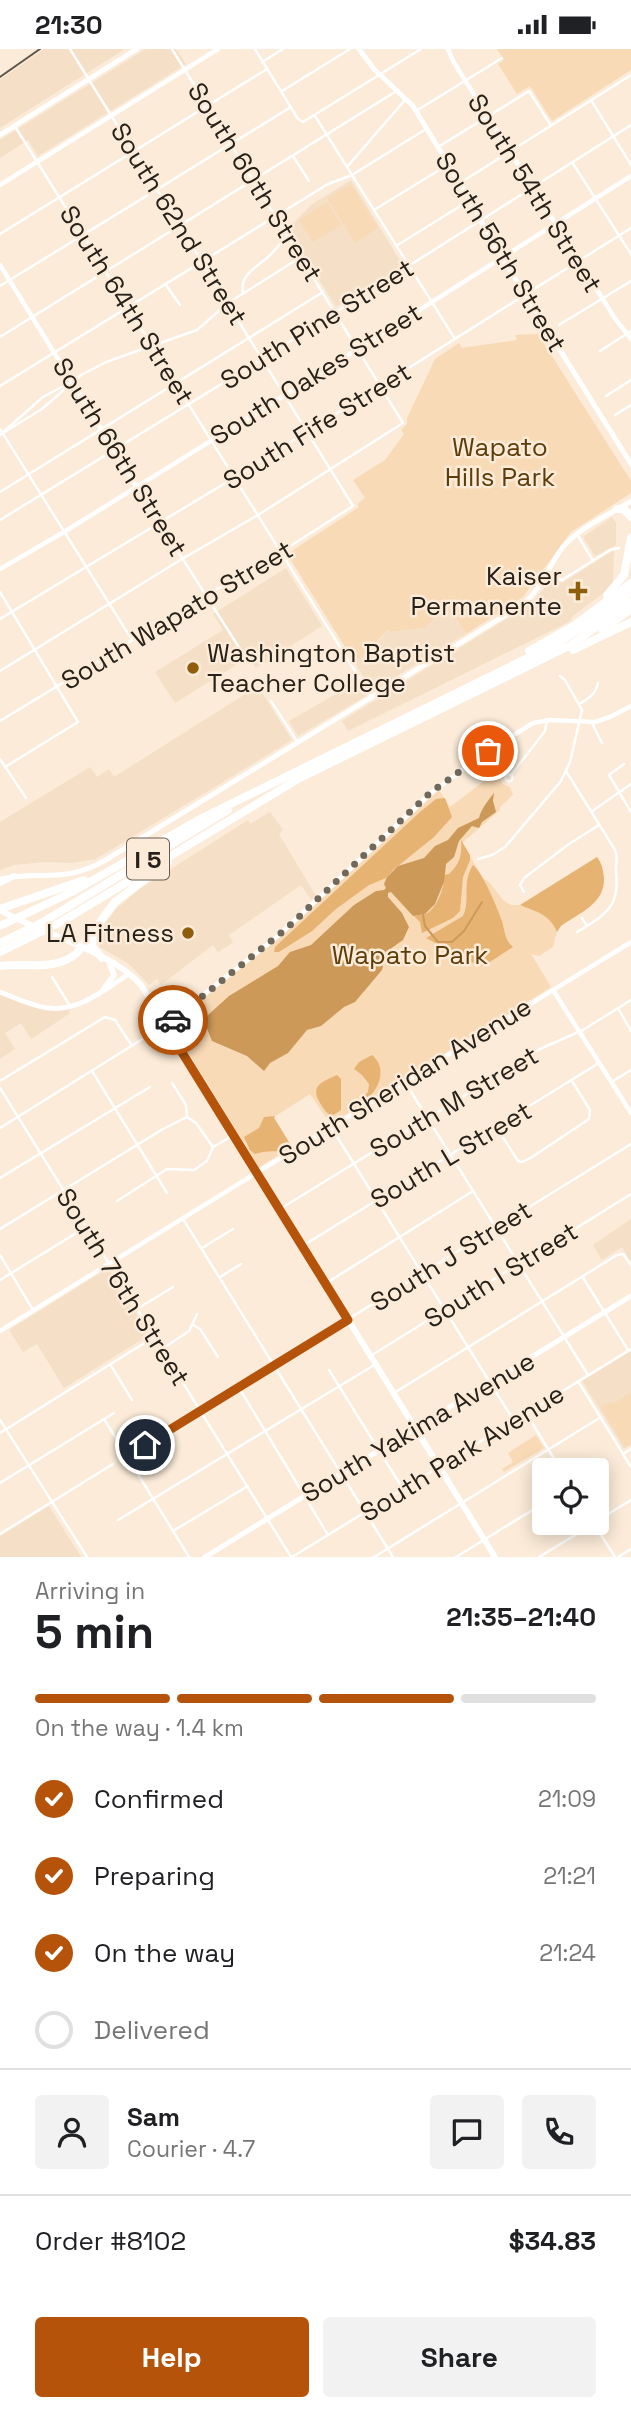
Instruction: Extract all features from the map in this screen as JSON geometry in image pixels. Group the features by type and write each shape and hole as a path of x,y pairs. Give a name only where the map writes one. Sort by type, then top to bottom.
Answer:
{"highway":[{"path":"617,509 626,510 631,517"},
{"path":"543,644 585,614 617,585 627,567 631,539"},
{"path":"406,716 543,644 575,625 631,583"},
{"name":"I 5","path":"0,943 43,922 294,772 558,643 589,624 631,591"},
{"name":"I 5","path":"0,952 61,922 217,826 319,768 474,695 570,646 631,602"},
{"path":"573,650 631,609"},
{"path":"474,695 512,682 631,622"},
{"path":"0,926 72,892 202,818 294,772"},
{"path":"0,966 60,964 72,957 124,894 217,826"},
{"path":"0,910 74,884 137,854"},
{"path":"100,922 91,942 95,951 105,959"}],"main road":[{"path":"0,135 137,49"},
{"name":"South 56th Street","path":"359,49 371,66 398,90 416,111 525,295 631,464"},
{"path":"0,881 14,876 62,876 90,869 522,605 539,589 561,550 577,534 631,501"},
{"path":"0,910 105,959 129,974 144,989 495,1557"},
{"path":"104,989 114,975 105,959"},
{"path":"0,992 43,1007 70,1006 82,1002 129,974"},
{"name":"South Yakima Avenue","path":"205,1557 631,1296"}],"street":[{"name":"South 62nd Street","path":"70,49 353,507"},
{"name":"South 60th Street","path":"172,49 403,423 331,470"},
{"path":"0,185 218,49"},
{"path":"255,49 302,122 421,49"},
{"path":"262,62 283,49"},
{"path":"281,92 351,49"},
{"name":"South 54th Street","path":"448,49 509,152 602,299 631,339"},
{"path":"416,111 502,58"},
{"path":"0,234 267,69"},
{"path":"460,183 631,75"},
{"path":"0,337 398,90"},
{"path":"438,148 529,91 551,125"},
{"path":"347,167 407,99"},
{"path":"591,100 631,165"},
{"path":"0,286 291,107"},
{"path":"315,116 455,339"},
{"name":"South 64th Street","path":"15,125 372,698"},
{"name":"South Pine Street","path":"0,520 262,359 631,125"},
{"path":"0,386 328,184 352,175 426,129"},
{"path":"293,156 309,181"},
{"path":"572,162 631,254"},
{"path":"374,210 449,164"},
{"name":"South Oakes Street","path":"0,569 65,532 285,395 631,176"},
{"path":"396,246 470,199"},
{"name":"South Fife Street","path":"0,619 235,478 631,228"},
{"path":"243,293 246,277 288,235"},
{"path":"1,432 43,397 106,362 197,330 228,303 301,257"},
{"name":"South 66th Street","path":"0,265 240,649"},
{"path":"559,325 631,281"},
{"path":"166,284 180,305"},
{"path":"0,492 323,292"},
{"path":"600,351 628,333"},
{"path":"606,396 631,380"},
{"path":"1,432 42,409 72,382"},
{"path":"615,415 631,405"},
{"path":"1,432 132,640"},
{"path":"0,671 331,470"},
{"name":"South Wapato Street","path":"0,721 353,507"},
{"path":"577,534 593,561"},
{"path":"547,574 562,580 612,549 619,548"},
{"path":"0,592 78,722 5,767"},
{"path":"478,859 496,853 508,844 557,787 566,771 582,711 564,678 560,676"},
{"path":"579,703 588,699 598,683"},
{"path":"271,701 298,743"},
{"path":"0,1128 165,1025 286,929 435,789 520,729 547,720 592,723 607,719 631,706"},
{"path":"511,775 545,730 547,720"},
{"path":"592,723 602,743"},
{"path":"0,759 26,798"},
{"path":"624,764 609,774 631,812"},
{"path":"566,771 618,859 615,898 607,912 577,933"},
{"path":"591,812 631,784"},
{"path":"524,892 520,885 522,880 599,825"},
{"path":"582,918 587,926"},
{"name":"South Sheridan Avenue","path":"0,1331 631,942"},
{"path":"51,977 70,1006"},
{"path":"553,990 631,1113"},
{"name":"South M Street","path":"280,1209 540,1049 579,1031 631,1000"},
{"path":"618,1008 631,1031"},
{"path":"0,1081 99,1020 109,1017 117,1022 132,1046"},
{"name":"South L Street","path":"303,1246 599,1063"},
{"path":"611,1082 631,1070"},
{"path":"92,1071 167,1193"},
{"path":"497,1127 518,1161 527,1160 590,1117 589,1108 572,1080"},
{"path":"405,1082 588,1375"},
{"path":"172,1083 186,1105 187,1117"},
{"path":"0,1178 150,1087"},
{"name":"South 76th Street","path":"0,1088 292,1557"},
{"path":"0,1229 178,1120 187,1117 196,1122 213,1147"},
{"path":"331,1128 514,1421"},
{"path":"117,1201 167,1169 194,1170 207,1161 213,1147 234,1135"},
{"name":"South J Street","path":"127,1456 631,1144"},
{"path":"326,1283 473,1191"},
{"name":"South I Street","path":"370,1356 631,1194"},
{"path":"183,1219 393,1557"},
{"path":"0,1280 86,1227"},
{"path":"201,1248 233,1229"},
{"path":"394,1393 622,1253 631,1265"},
{"path":"0,1255 33,1310"},
{"path":"220,1277 241,1264"},
{"path":"582,1276 630,1350"},
{"path":"137,1309 173,1287"},
{"path":"162,1349 185,1334 193,1325 197,1314"},
{"path":"193,1325 200,1329 218,1357"},
{"path":"0,1433 154,1337"},
{"name":"South Park Avenue","path":"292,1557 630,1350"},
{"path":"110,1364 132,1399"},
{"path":"118,1520 376,1364"},
{"path":"329,1370 403,1489"},
{"path":"578,1381 631,1467"},
{"path":"238,1386 328,1535"},
{"path":"0,1483 114,1413"},
{"path":"526,1413 553,1458"},
{"path":"374,1557 601,1417"},
{"path":"104,1419 190,1557"},
{"path":"0,1420 87,1557"},
{"path":"623,1454 631,1449"},
{"path":"0,1534 113,1464"},
{"path":"173,1531 248,1486"},
{"path":"609,1513 631,1500"},
{"path":"456,1557 532,1510"},
{"path":"539,1557 574,1535"},
{"path":"603,1535 616,1557 631,1549"}],"shaded area":[{"path":"44,49 125,49 0,128 0,80"},
{"path":"146,49 176,49 186,64 38,156 28,140 0,158 0,140"},
{"path":"351,180 403,266 336,307 288,229 311,205"},
{"path":"612,517 616,523 616,545 595,556 583,537"},
{"path":"614,550 613,586 574,615 569,622 348,731 342,721 529,605 550,580 564,582"},
{"path":"286,568 322,626 256,668 249,657 175,703 155,672 223,630 213,614"},
{"path":"448,604 466,634 372,691 355,663 389,630 393,632 425,628"},
{"path":"357,682 366,696 298,736 289,721"},
{"path":"258,686 292,740 96,859 72,863 15,865 0,870 0,822 90,767 97,777 109,769 114,777"},
{"path":"494,793 496,812 482,822 479,828 472,826 459,841 454,857 446,864 444,882 435,904 425,914 413,916 391,892 388,893 388,897 402,913 409,927 403,940 386,952 382,970 355,1002 344,1007 321,1026 307,1030 288,1053 270,1063 264,1071 247,1056 212,1041 206,1026 208,1015 229,996 278,966 290,952 311,945 354,905 376,891 384,890 387,877 398,866 424,858 435,846 448,840 458,828 479,818"},
{"path":"445,798 452,817 434,837 386,878 369,885 312,931 279,952 274,952 275,947 420,812 436,799"},
{"path":"270,812 283,830 279,834 316,896 311,900 301,885 229,935 233,943 218,952 213,945 161,985 157,979 149,985 129,964 100,947 97,935 117,908 141,888 248,820 250,824"},
{"path":"461,840 470,860 463,877 460,911 453,918 422,933 420,922 414,916 426,914 437,902 444,875 456,867 460,859"},
{"path":"597,857 604,878 600,895 590,907 561,926 557,932 546,917 520,905"},
{"path":"473,865 489,891 506,938 513,947 479,966 426,938 463,916 469,872"},
{"path":"0,992 43,1007 70,1006 69,1014 31,1039 21,1023 5,1033 15,1049 0,1059"},
{"path":"372,1055 381,1074 377,1087 362,1103 359,1100 368,1092 369,1084 354,1069 359,1062"},
{"path":"337,1075 341,1079 341,1110 332,1116 323,1107 316,1092 322,1082"},
{"path":"275,1116 292,1147 255,1154 244,1137 259,1128 264,1117"},
{"path":"631,1219 631,1262 622,1247 602,1260 593,1245"},
{"path":"108,1268 149,1335 64,1388 37,1344 23,1352 9,1330"},
{"path":"631,1351 631,1445 624,1449 582,1381"},
{"path":"49,1506 81,1557 0,1557 0,1536"}],"green space":[{"path":"497,49 631,49 631,70 552,121 530,86 517,94 498,64 504,60"},
{"path":"351,184 378,228 355,243 327,198"},
{"path":"327,202 341,225 313,242 299,220"},
{"name":"Wapato Hills Park","path":"538,334 631,481 631,493 571,532 523,597 466,634 448,604 425,628 392,632 388,630 355,663 287,554 359,507 357,504 365,498 353,480 385,460 404,434 401,430 407,424 407,418 435,359 459,343 462,348 517,340 515,335"},
{"name":"Wapato Park","path":"494,770 503,784 510,787 513,795 462,843 483,878 504,901 547,916 554,923 557,932 553,947 539,956 531,954 551,987 331,1125 310,1094 274,1117 292,1147 259,1167 175,1031 178,1028 174,1022 284,934 439,790 450,807 492,775"},
{"path":"631,1392 631,1444 625,1447 601,1407 615,1403"},
{"path":"536,1435 544,1448 504,1472 502,1469 513,1462 508,1453"}],"waterway":[{"path":"423,915 425,926 438,942 452,942 464,931 482,902"}],"railway":[{"path":"0,77 40,49"}],"way so far":[{"path":"173,1020 286,929 430,793 488,751"}],"place":[{"name":"Kaiser Permanente","path":"578,591"},
{"name":"Washington Baptist Teacher College","path":"193,668"},
{"name":"LA Fitness","path":"188,933"}],"route":[{"path":"145,1445 254,1375 348,1320 165,1025 173,1020"}]}
